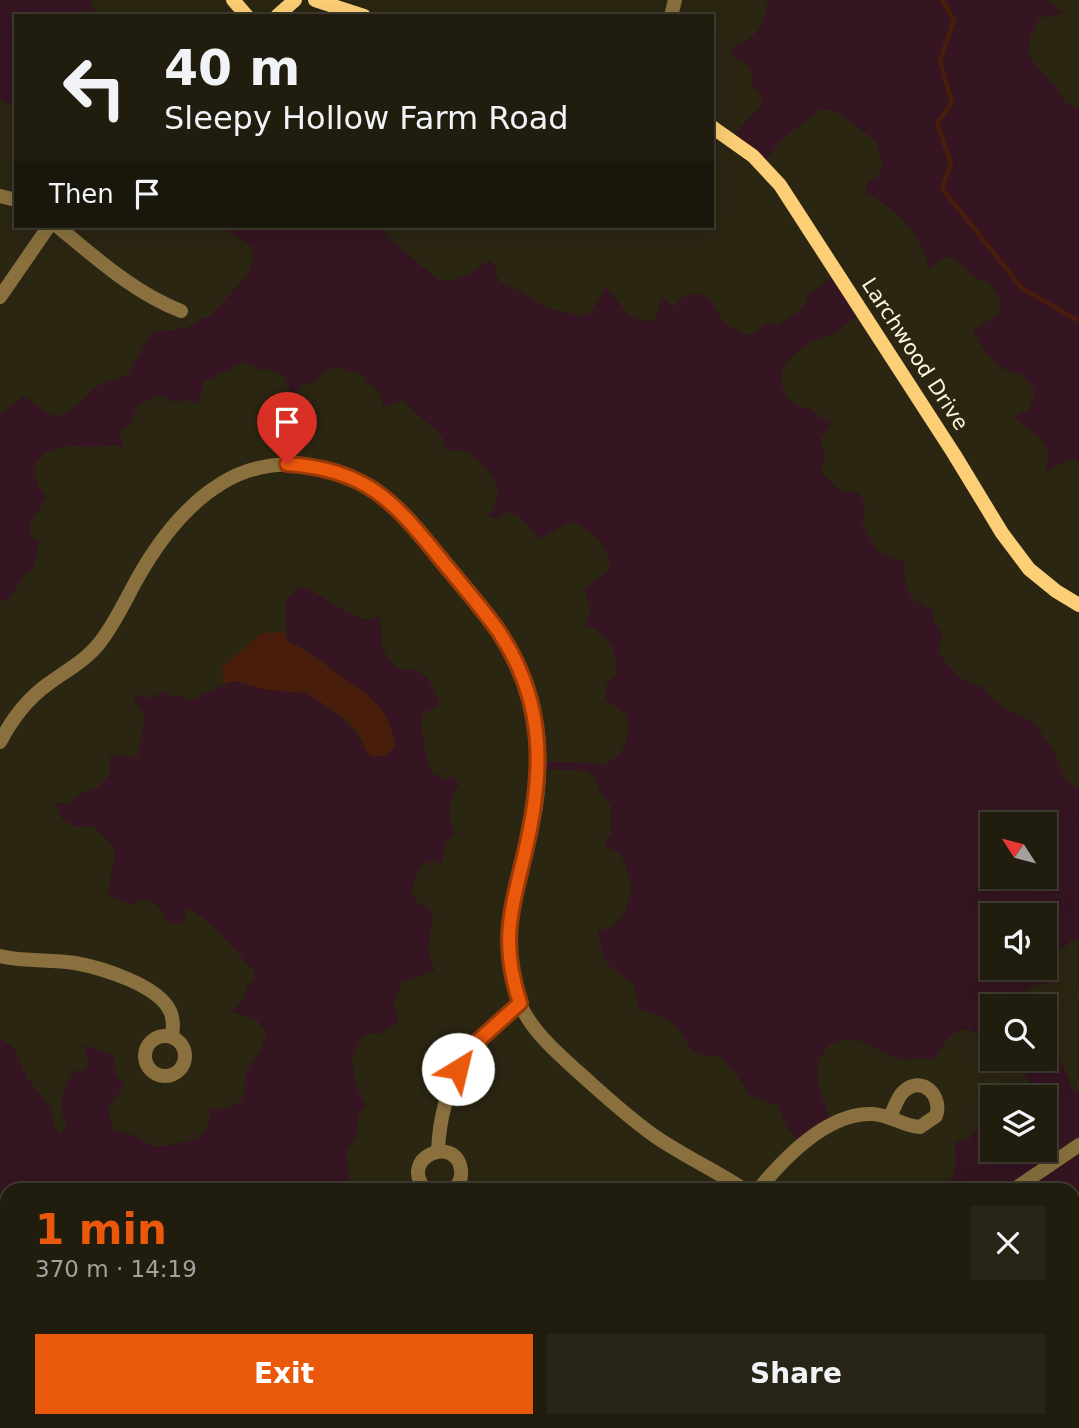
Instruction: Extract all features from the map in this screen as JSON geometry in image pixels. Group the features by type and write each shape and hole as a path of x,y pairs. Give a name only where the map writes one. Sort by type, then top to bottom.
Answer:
{"street":[{"path":"233,0 245,14"},
{"path":"279,14 295,0"},
{"path":"315,0 358,14"},
{"name":"Larchwood Drive","path":"714,128 753,156 780,185 1002,533 1029,569 1079,605"},
{"path":"0,297 48,228"},
{"path":"59,228 158,302 181,311"},
{"path":"0,742 19,710 88,656 102,640 158,546 182,515 202,497 240,473 263,467 312,466 333,470 357,480 387,499 407,518 499,632 526,686 536,725 539,764 536,806 514,895 507,941 511,975 520,1003 534,1028 552,1049 637,1123 734,1183"},
{"path":"0,956 76,963 123,977 150,991 166,1004 173,1023 172,1037"},
{"path":"438,1151 444,1103 458,1069 478,1041 520,1003"},
{"path":"765,1183 786,1160 834,1123 867,1114 890,1117"},
{"path":"1023,1183 1079,1145"},
{"path":"422,1183 419,1178 420,1164 431,1153 438,1151 452,1155 461,1167 458,1183"}],"shaded area":[{"path":"0,0 89,0 96,14 14,14 14,106 0,100"},
{"path":"768,0 1048,0 1063,13 1040,18 1030,36 1028,55 1065,102 1079,108 1079,462 1067,459 1046,472 1048,452 1045,445 1014,417 1029,409 1035,391 1022,374 998,365 973,330 999,314 1001,300 990,283 974,277 955,258 946,257 928,269 922,247 906,224 886,204 865,194 867,182 878,176 883,165 876,141 836,111 822,109 784,137 761,166 731,143 742,125 760,107 762,100 752,85 750,69 728,51 745,42 760,27"},
{"path":"225,228 383,228 386,236 438,280 465,276 489,260 496,266 494,272 501,282 547,308 583,316 591,312 606,287 628,314 647,322 656,320 662,295 672,308 683,297 700,293 709,299 724,323 744,335 756,333 765,323 778,325 802,309 810,293 836,275 861,312 832,336 819,339 791,357 781,377 784,391 798,406 811,408 821,418 832,422 820,440 825,454 821,473 841,491 857,491 865,506 862,523 876,550 905,563 906,587 917,602 932,609 934,621 943,635 937,650 941,656 963,679 983,687 1010,712 1033,722 1052,748 1066,780 1079,789 1079,938 1072,940 1057,952 1057,903 980,903 980,980 1057,982 1033,985 1025,994 980,994 980,1037 969,1030 955,1032 933,1060 896,1058 856,1040 844,1039 832,1043 822,1054 817,1074 834,1127 801,1146 786,1126 778,1105 749,1095 737,1075 720,1056 696,1053 668,1020 637,1009 635,989 605,959 598,931 612,926 622,916 631,886 621,854 605,846 605,839 611,835 611,805 588,771 541,769 538,761 603,766 617,757 625,745 627,715 605,699 607,683 616,675 613,650 600,633 585,625 591,611 584,589 609,571 607,555 592,533 577,524 569,522 540,539 518,515 506,512 496,519 488,516 494,508 498,489 492,475 469,452 446,450 442,436 402,400 384,407 379,391 366,382 363,375 336,368 326,371 315,383 299,388 293,397 289,413 290,388 283,375 271,369 260,370 244,362 204,382 198,403 185,399 177,403 159,395 137,406 132,421 120,433 123,448 67,446 44,454 39,459 35,473 40,488 47,497 29,525 31,536 39,541 34,567 27,572 6,602 0,599 0,415 23,396 53,415 65,414 94,388 127,376 151,333 187,328 203,318 208,318 246,277 255,256 249,244"},
{"path":"300,586 360,618 381,617 381,646 387,657 399,668 416,669 429,680 440,703 422,715 424,744 432,773 446,779 454,776 459,785 449,809 455,833 445,844 442,865 432,861 420,866 411,892 419,904 433,912 428,950 435,971 402,982 393,1004 398,1014 397,1023 379,1034 368,1033 361,1039 352,1059 356,1087 366,1105 359,1113 356,1137 346,1152 349,1183 0,1183 0,1038 14,1048 27,1078 51,1109 55,1128 61,1135 67,1127 61,1104 64,1090 76,1070 84,1071 89,1063 83,1045 114,1056 116,1075 124,1085 108,1109 112,1128 150,1144 166,1146 199,1136 207,1129 209,1108 232,1107 243,1096 246,1073 261,1049 266,1032 256,1019 232,1012 244,999 246,988 254,979 255,972 214,928 195,913 185,908 186,921 174,924 167,921 161,909 153,902 143,900 130,904 108,895 114,847 94,827 73,826 62,819 55,802 68,804 83,792 98,787 110,774 110,756 138,757 145,715 134,699 135,694 150,698 163,692 175,697 181,695 186,702 235,680 262,689 298,693 304,691 347,723 365,750 342,677 306,650 287,641 285,601"},
{"path":"285,632 287,641 313,656 375,702 388,721 395,746 386,756 371,757 357,731 349,723 304,691 298,693 262,689 235,681 224,684 222,667 262,633"},
{"path":"1057,1055 1071,1086 1079,1094 1079,1183 949,1183 956,1162 954,1143 969,1139 980,1125 980,1162 1057,1162 1057,1085 1030,1085 1023,1071 1057,1071"}],"waterway":[{"path":"942,0 954,20 940,61 952,103 937,123 951,163 942,188 1022,288 1079,321"}],"route":[{"path":"287,464 333,470 357,480 395,505 499,632 526,686 539,744 536,806 514,895 507,941 511,975 520,1003 478,1041 458,1069"}]}
